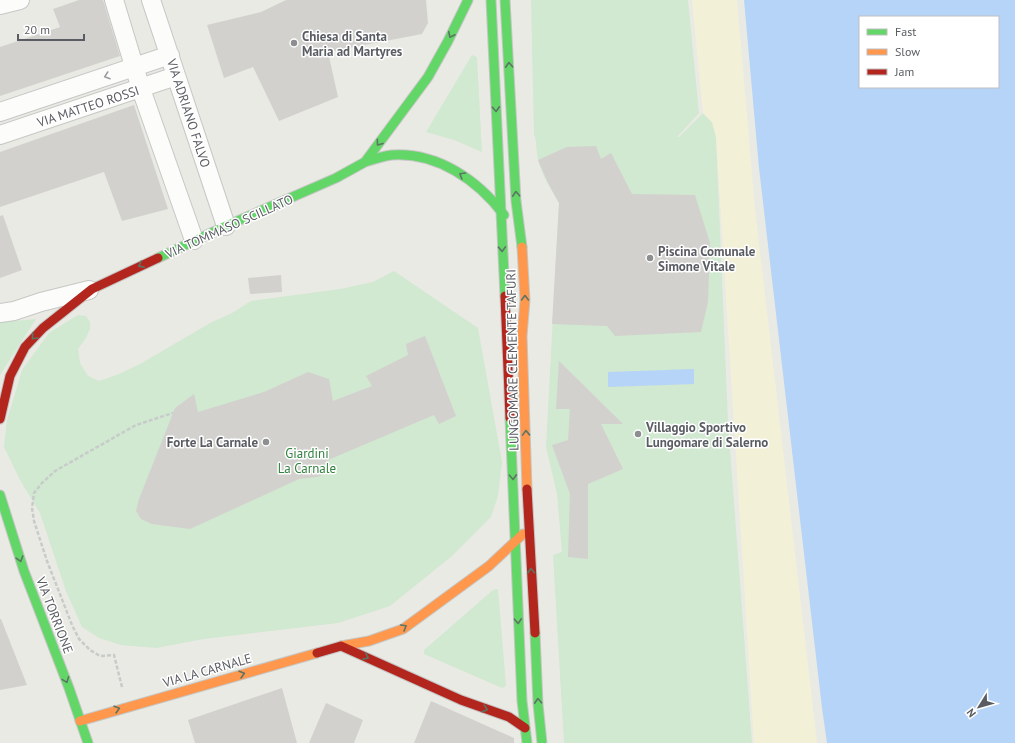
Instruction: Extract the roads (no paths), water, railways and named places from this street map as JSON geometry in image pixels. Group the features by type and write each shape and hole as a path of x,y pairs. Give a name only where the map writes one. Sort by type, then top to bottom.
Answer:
{"main road":[{"name":"VIA TOMMASO SCILLATO","path":"365,162 428,77 468,0"},
{"name":"LUNGOMARE CLEMENTE TAFURI","path":"491,0 522,700 527,743"},
{"name":"LUNGOMARE CLEMENTE TAFURI","path":"504,0 516,201 523,261 525,300 522,336 529,528 538,704 542,743"},
{"name":"VIA TOMMASO SCILLATO","path":"0,419 10,376 25,347 43,328 92,289 194,240 336,178 365,162 393,155 426,159 451,168 477,184 501,210 510,224 512,240"},
{"path":"516,306 522,336"},
{"name":"VIA TORRIONE","path":"0,495 6,536 24,571 69,688 88,743"},
{"name":"VIA LA CARNALE","path":"80,721 340,646 369,641 403,629 489,566 529,528"},
{"path":"340,646 460,700 509,717 525,728"}],"street":[{"path":"0,5 20,0"},
{"path":"114,0 141,89 194,240"},
{"name":"VIA ADRIANO FALVO","path":"151,0 226,226"},
{"name":"VIA MATTEO ROSSI","path":"0,112 170,55"},
{"name":"VIA MATTEO ROSSI","path":"0,134 141,89 176,76"},
{"name":"VIA TOMMASO SCILLATO","path":"0,313 14,311 41,302 92,289"}],"water":[{"path":"744,0 1015,0 1015,743 827,743 759,168"},
{"path":"694,369 694,384 608,387 608,372"}],"place":[{"name":"Chiesa di Santa Maria ad Martyres","path":"294,43"},
{"name":"Piscina Comunale Simone Vitale","path":"650,258"},
{"name":"Villaggio Sportivo Lungomare di Salerno","path":"638,434"},
{"name":"Forte La Carnale","path":"266,442"}],"park label":[{"name":"Giardini La Carnale","path":"307,460"}]}
